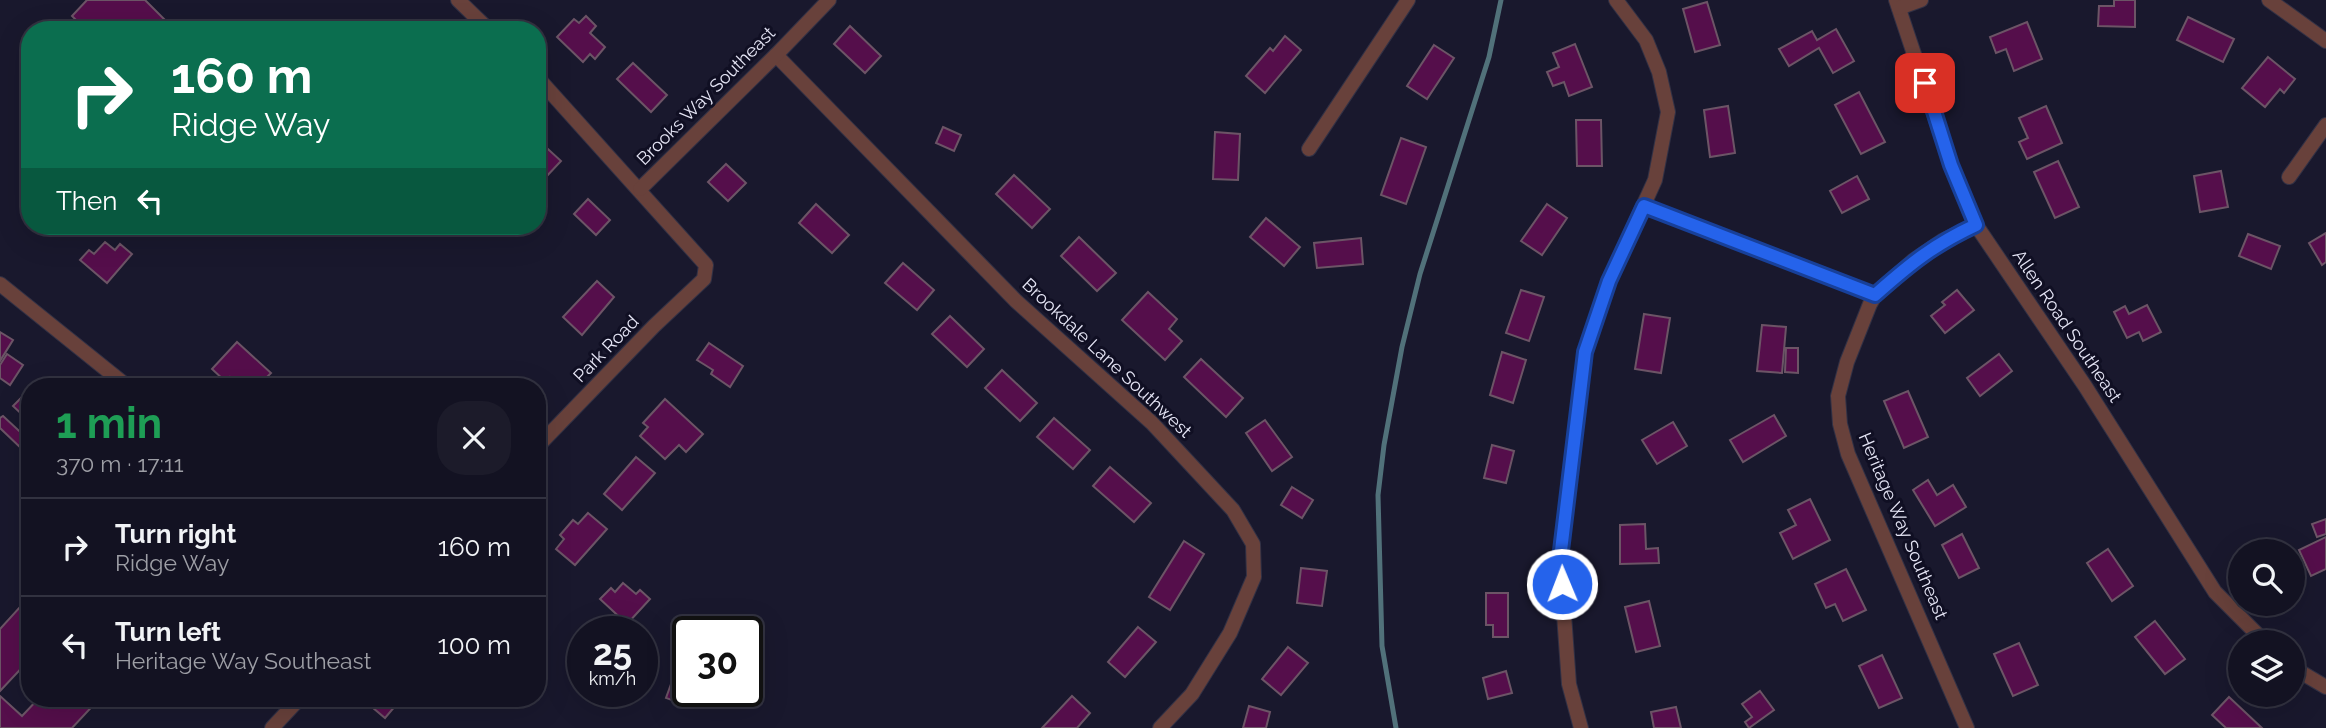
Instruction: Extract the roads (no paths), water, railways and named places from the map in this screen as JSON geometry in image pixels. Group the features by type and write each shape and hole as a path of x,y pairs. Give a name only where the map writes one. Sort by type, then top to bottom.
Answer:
{"street":[{"path":"458,0 480,21"},
{"name":"Brooks Way Southeast","path":"640,189 829,0"},
{"path":"1309,149 1408,0"},
{"path":"1581,728 1569,684 1560,559 1572,444 1585,352 1609,281 1655,180 1668,112 1659,72 1646,40 1616,0"},
{"path":"1898,4 1922,0"},
{"path":"2269,0 2326,41"},
{"name":"Allen Road Southeast","path":"1898,4 1951,165 1976,225 2085,386 2215,592 2252,630"},
{"name":"Brookdale Lane Southwest","path":"776,55 1017,301 1152,424 1233,510 1252,544 1254,578 1230,633 1192,694 1160,728"},
{"path":"546,87 640,189"},
{"path":"2290,177 2326,125"},
{"name":"Park Road","path":"546,438 654,326 704,279 706,265 640,189"},
{"path":"1644,206 1875,295"},
{"name":"Heritage Way Southeast","path":"1967,728 1848,454 1840,424 1838,396 1875,295 1914,260 1976,225"},
{"path":"0,284 117,378"},
{"path":"2305,675 2326,687"},
{"path":"272,728 292,707"}],"waterway":[{"path":"1396,728 1382,646 1378,495 1384,445 1402,347 1420,274 1489,57 1501,0"}]}
